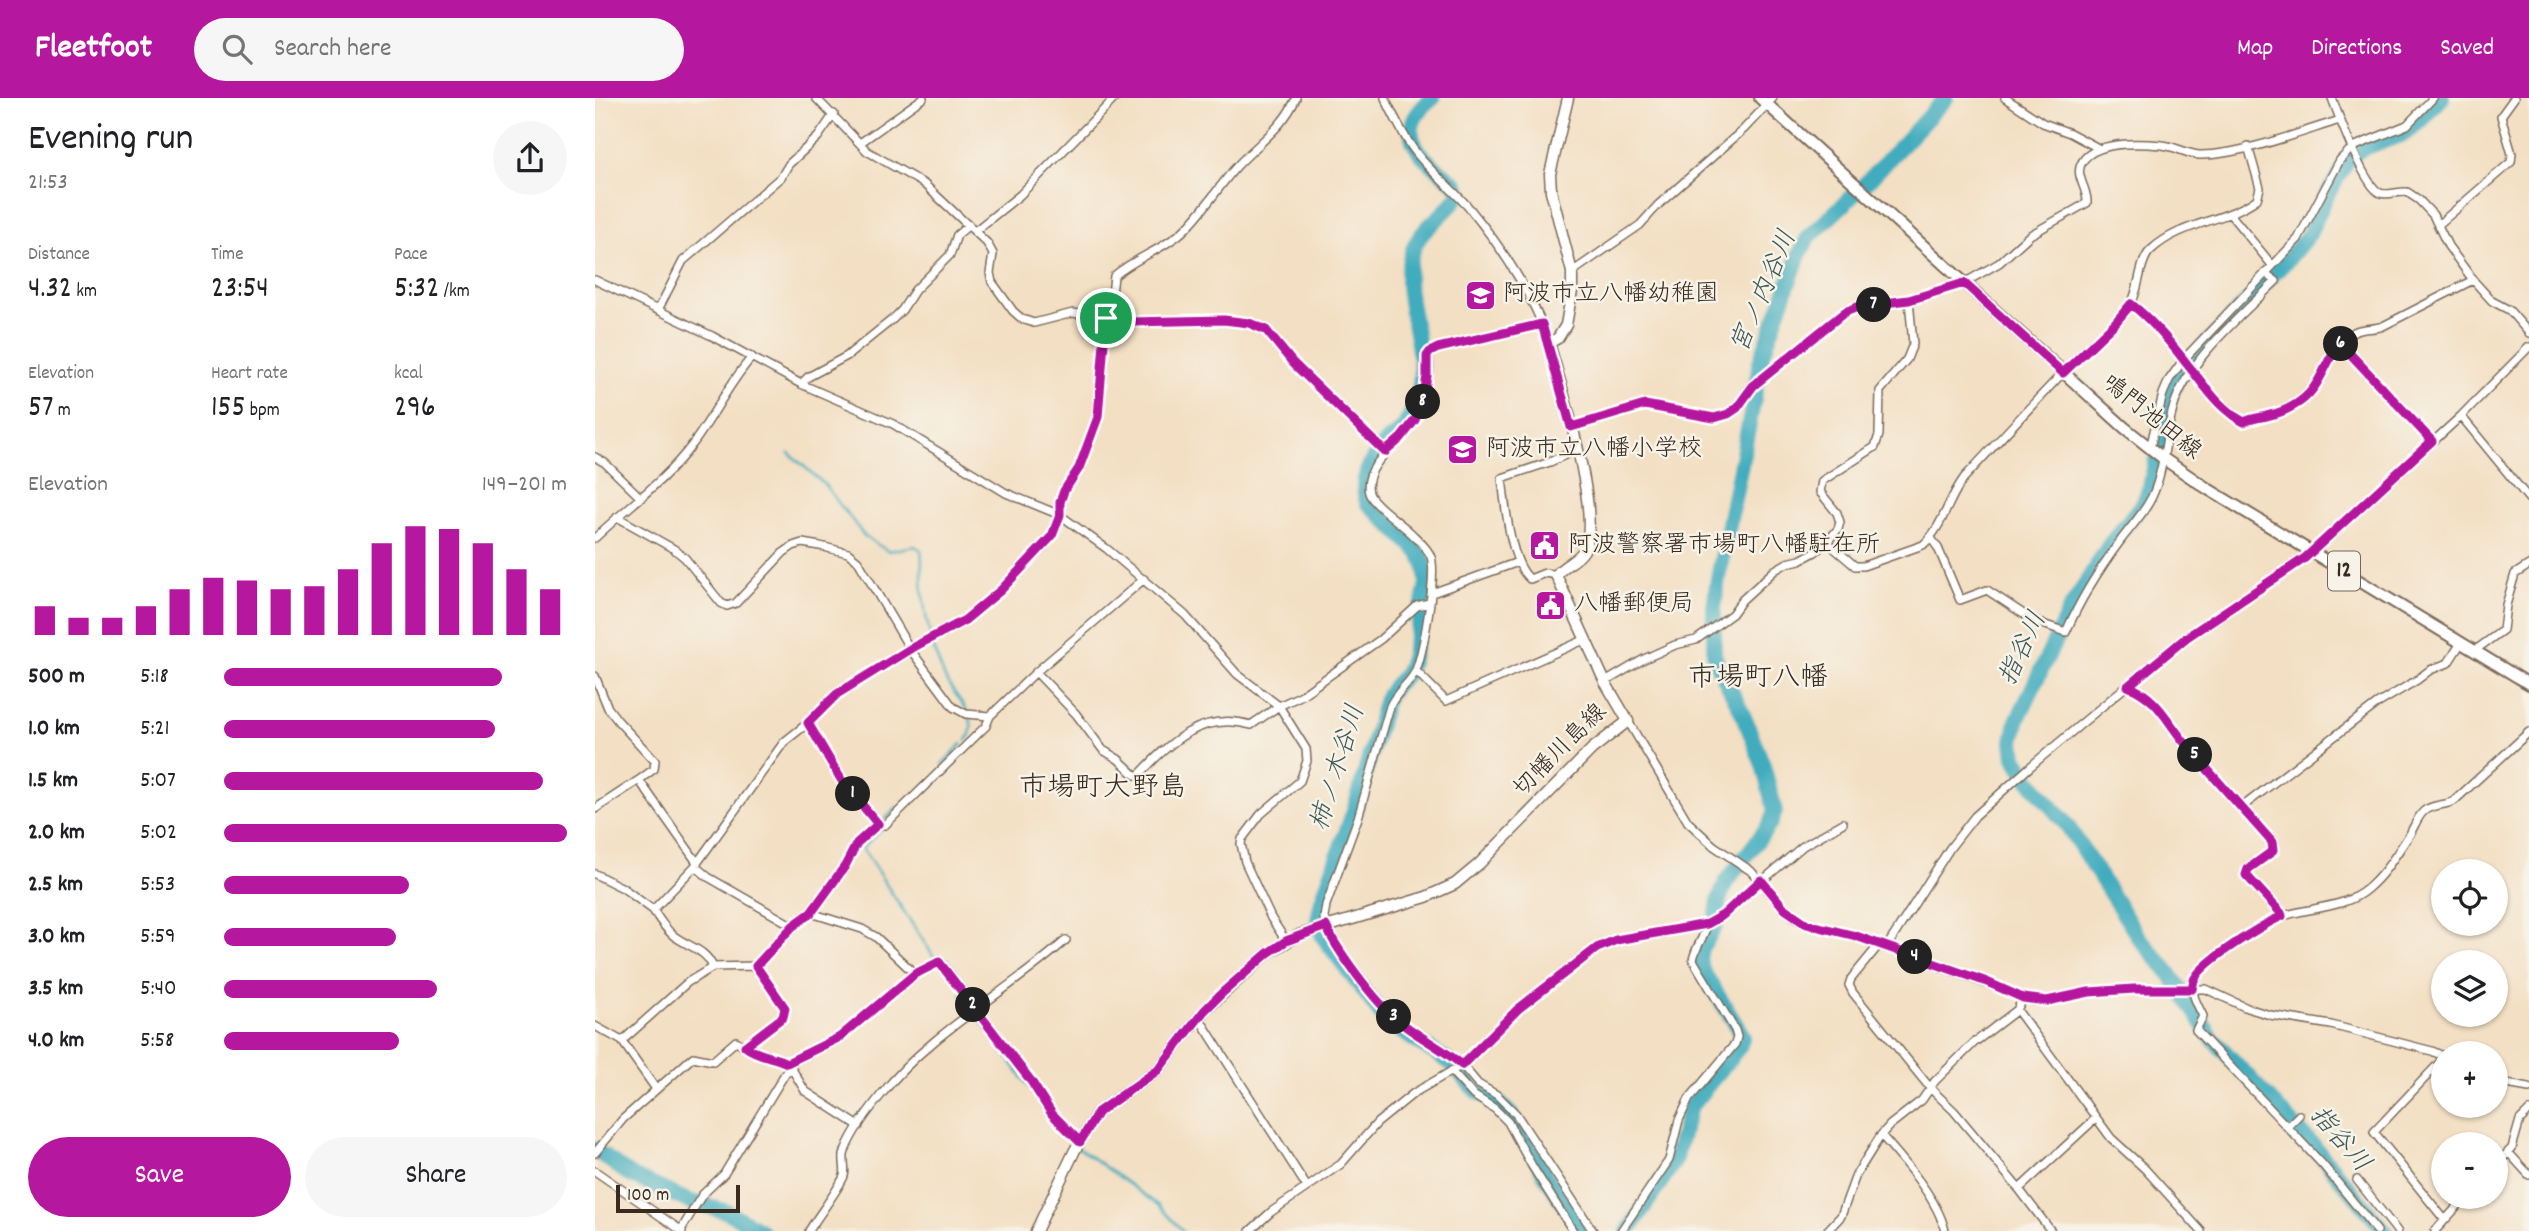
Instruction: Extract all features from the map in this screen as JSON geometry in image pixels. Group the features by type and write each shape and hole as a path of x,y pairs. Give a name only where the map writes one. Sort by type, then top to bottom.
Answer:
{"main road":[{"path":"1556,575 1560,568 1584,551 1588,536 1586,492 1578,449 1549,343 1558,338 1566,325 1572,291 1572,272 1551,191 1551,174 1568,98"},
{"name":"鳴門池田線","path":"1766,100 2063,373 2157,454 2529,684"},
{"name":"切幡川島線","path":"1036,1231 1078,1145 1098,1112 1158,1070 1222,993 1268,953 1286,941 1322,927 1436,893 1463,878 1592,749 1628,721 1584,640 1556,575"}],"street":[{"path":"816,98 860,144 877,158 924,184 987,243 993,254 989,274 992,282 1013,311 1023,319 1034,323 1073,313 1130,322 1224,320 1249,323 1266,330 1293,363 1385,452"},
{"path":"860,144 923,98"},
{"path":"801,384 807,377 847,356 893,319 915,290 950,254 957,235 972,228 1020,195 1115,98"},
{"path":"653,910 696,863 774,752 837,694 910,649 965,620 1001,590 1043,548 1052,536 1060,515 1060,502 1064,491 1079,468 1098,417 1106,318 1110,312 1114,276 1182,232 1238,165 1283,122 1296,98"},
{"path":"1385,98 1399,128 1414,150 1460,198 1501,249 1542,324 1549,343"},
{"path":"2005,98 2043,122 2098,148"},
{"path":"2332,98 2364,175 2376,191 2383,194 2407,192 2419,200 2473,280 2492,301 2509,310 2529,333"},
{"path":"2157,454 2188,365 2269,276 2272,265 2298,239 2340,160 2353,148 2399,130 2433,98"},
{"path":"2438,225 2511,162 2512,155 2501,116 2514,98"},
{"path":"1572,272 1640,225 1658,205 1744,129 1766,100"},
{"path":"659,310 683,261 781,177 789,164 818,137 834,114"},
{"path":"1571,427 1645,405 1714,418 1728,414 1737,408 1753,386 1845,312 1860,306 1909,300 1964,283 1999,263 2030,235 2087,203 2088,195 2079,177 2080,167 2085,158 2098,148 2108,145 2164,145 2196,155 2217,154 2340,120"},
{"path":"1828,542 1855,566 1863,566 1923,545 1931,538 1954,491 1964,478 2131,304 2143,272 2144,258 2152,249 2185,229 2230,214 2257,199 2260,188 2248,146"},
{"path":"2230,214 2272,265"},
{"path":"1931,538 1938,548 1960,600 1986,590 2034,621 2066,632 2104,565 2155,492 2163,394 2169,380 2220,338 2276,281 2269,276"},
{"path":"595,280 801,384 893,424 1006,494 1060,515 1144,579 1185,615 1237,674 1279,706 1308,756 1300,781 1261,814 1241,844 1245,862 1271,918 1286,941"},
{"path":"2131,304 2188,365 2215,400 2229,414 2244,422 2273,415 2294,405 2310,393 2330,355 2352,333 2383,326 2473,280"},
{"path":"1605,682 1644,659 1675,645 1696,640 1732,614 1742,600 1775,570 1800,560 1828,542 1840,522 1837,513 1820,492 1822,481 1875,447 1879,435 1880,391 1907,359 1913,344 1909,300"},
{"path":"1036,672 1076,714 1103,750 1118,759 1135,775 1139,775 1187,731 1221,722 1237,721 1251,725 1301,695 1425,604 1432,593 1434,574 1431,556 1369,493 1372,474 1385,452 1415,420 1423,401 1430,352 1542,324"},
{"path":"2340,343 2432,441"},
{"path":"2051,1231 1954,1111 1931,1089 1849,985 1851,979 1882,946 1975,816 2028,768 2187,637 2313,552 2461,416 2529,347"},
{"path":"595,538 641,498 691,447 719,406 727,388 752,357"},
{"path":"2461,416 2529,499"},
{"path":"1556,575 1545,573 1530,579 1523,574 1509,523 1502,478 1550,462 1578,449"},
{"path":"595,457 605,463 641,498"},
{"path":"617,517 674,549 685,558 721,603 727,606 736,603 783,553 793,546 802,543 848,553 859,561 910,649 953,707 969,714 990,716"},
{"path":"1432,593 1518,562"},
{"path":"2474,651 2503,630 2506,605 2515,574 2529,565"},
{"path":"622,1041 688,982 713,967 756,966 793,926 811,913 845,866 857,843 882,824 986,726 990,716 1036,672 1144,579"},
{"path":"1425,604 1416,671 1397,692 1390,706 1358,818 1326,905 1322,927 1393,1017 1445,1050 1473,1096 1495,1109 1508,1122 1573,1231"},
{"path":"1416,671 1447,701 1584,640"},
{"path":"2242,807 2377,704 2430,670 2448,663 2461,643"},
{"path":"595,676 608,708 655,761 654,769 595,808"},
{"path":"2128,686 2143,692 2154,701 2183,742 2272,842 2273,851 2248,869 2246,875 2282,916"},
{"path":"1628,721 1688,822 1714,846 1761,880 1796,919 1987,982 2023,998 2047,1001 2089,992 2206,989 2247,1008 2270,1015 2331,1025 2431,1051"},
{"path":"808,723 842,781 882,824"},
{"path":"2189,988 2205,967 2245,937 2282,916 2315,910 2367,890 2394,859 2424,811 2454,801 2529,732"},
{"path":"639,780 708,877 793,926"},
{"path":"1250,1231 1271,1212 1341,1164 1377,1123 1414,1093 1456,1068 1518,1009 1597,948 1616,940 1709,922 1723,915 1803,846 1843,823"},
{"path":"595,874 623,888 653,910 666,929 709,957 713,967"},
{"path":"811,913 862,929 876,937 915,974"},
{"path":"1621,1231 1669,1160 1679,1120 1689,1099 1735,1044 1737,1037 1693,960 1709,922"},
{"path":"809,1231 844,1176 844,1156 859,1126 903,1069 975,1011 1037,966 1066,940"},
{"path":"595,1171 682,1231 697,1203 724,1174 790,1066 840,1037 915,974 937,962 1078,1145"},
{"path":"745,1046 783,1017 785,1008 756,966"},
{"path":"2189,988 2202,1017 2196,1030 2288,1126 2377,1231"},
{"path":"1827,1231 1841,1216 1856,1175 1881,1135 1923,1100 1935,1081 1967,1050 2017,1010 2023,998"},
{"path":"2017,1010 2095,1119 2201,1231"},
{"path":"1199,1018 1307,1187"},
{"path":"595,1026 622,1041 656,1088"},
{"path":"596,1151 623,1119 693,1057 713,1061 736,1041 753,1052 780,1059 790,1066 805,1091 859,1126"},
{"path":"1456,1068 1497,1095 1516,1114 1593,1231"},
{"path":"2431,1071 2374,1132 2444,1219"},
{"path":"2508,1084 2529,1088"},
{"path":"2529,1111 2520,1120 2509,1153 2529,1175"},
{"path":"2288,1126 2298,1116"},
{"path":"2019,1189 2095,1119"},
{"path":"1881,1135 1910,1167 1943,1220 1945,1231"},
{"path":"2357,1180 2397,1231"},
{"path":"2435,1231 2454,1209"},
{"path":"2187,1231 2194,1223"}],"waterway":[{"name":"柿ノ木谷川","path":"1433,98 1419,111 1413,123 1412,135 1415,145 1423,155 1457,185 1460,193 1449,208 1422,234 1413,250 1408,288 1419,348 1420,388 1404,427 1384,444 1374,457 1364,487 1367,502 1419,552 1425,564 1427,583 1412,659 1406,674 1386,699 1356,805 1322,900 1318,920 1323,937 1381,1014 1399,1030 1451,1063 1475,1090 1499,1103 1513,1117 1546,1177 1582,1231"},
{"name":"宮ノ内谷川","path":"1628,1231 1674,1162 1690,1107 1739,1047 1743,1036 1702,970 1699,960 1701,948 1715,927 1719,900 1726,882 1770,824 1775,811 1763,765 1714,653 1714,607 1718,578 1760,362 1799,255 1808,238 1868,181 1946,98"},
{"name":"指谷川","path":"2385,1231 2315,1148 2212,1038 2168,971 2139,938 2067,825 2030,781 2015,757 2013,741 2017,721 2069,611 2110,544 2144,502 2150,487 2170,396 2177,379 2309,234 2328,193 2349,158 2361,149 2404,134 2442,98"},
{"path":"789,453 824,484 865,537 888,551 915,546 921,550 923,594 931,637 945,678 969,715 971,732 967,740"},
{"path":"942,764 962,744"},
{"path":"897,808 884,820 882,829 862,848 936,960"},
{"path":"961,994 1038,1099 1046,1114 1075,1144"},
{"path":"1080,1149 1158,1205 1183,1231"},
{"path":"595,1150 630,1175 688,1201 728,1212 761,1231"}],"place":[{"name":"阿波市立八幡幼稚園","path":"1480,295"},
{"name":"阿波市立八幡小学校","path":"1463,450"},
{"name":"阿波警察署市場町八幡駐在所","path":"1545,546"},
{"name":"八幡郵便局","path":"1551,605"}],"district":[{"name":"市場町八幡","path":"1758,680"},
{"name":"市場町大野島","path":"1103,790"}],"route":[{"path":"1964,283 2063,373 2131,304 2186,362 2215,400 2229,414 2244,422 2273,415 2294,405 2310,393 2330,355 2340,343 2432,441 2313,552 2187,637 2128,686 2143,692 2154,701 2183,742 2272,842 2273,851 2248,869 2246,875 2282,916 2245,937 2205,967 2194,979 2192,989 2089,992 2034,1001 1856,936 1807,924 1785,909 1761,880 1723,915 1707,924 1616,940 1597,948 1518,1009 1462,1065 1445,1050 1393,1017 1341,953 1326,926 1286,941 1222,993 1204,1011 1158,1070 1098,1112 1080,1142 1052,1114 1031,1081 939,962 915,974 840,1037 787,1063 753,1052 745,1046 783,1017 785,1008 756,966 793,926 811,913 845,866 857,843 878,824 842,781 808,723 837,694 910,649 965,620 1001,590 1052,536 1060,515 1060,502 1064,491 1086,453 1098,417 1106,318 1130,322 1224,320 1249,323 1266,330 1293,363 1385,452 1415,420 1423,401 1427,356 1438,348 1542,324 1571,427 1645,405 1714,418 1737,408 1753,386 1845,312 1860,306 1909,300 1964,283"}]}
